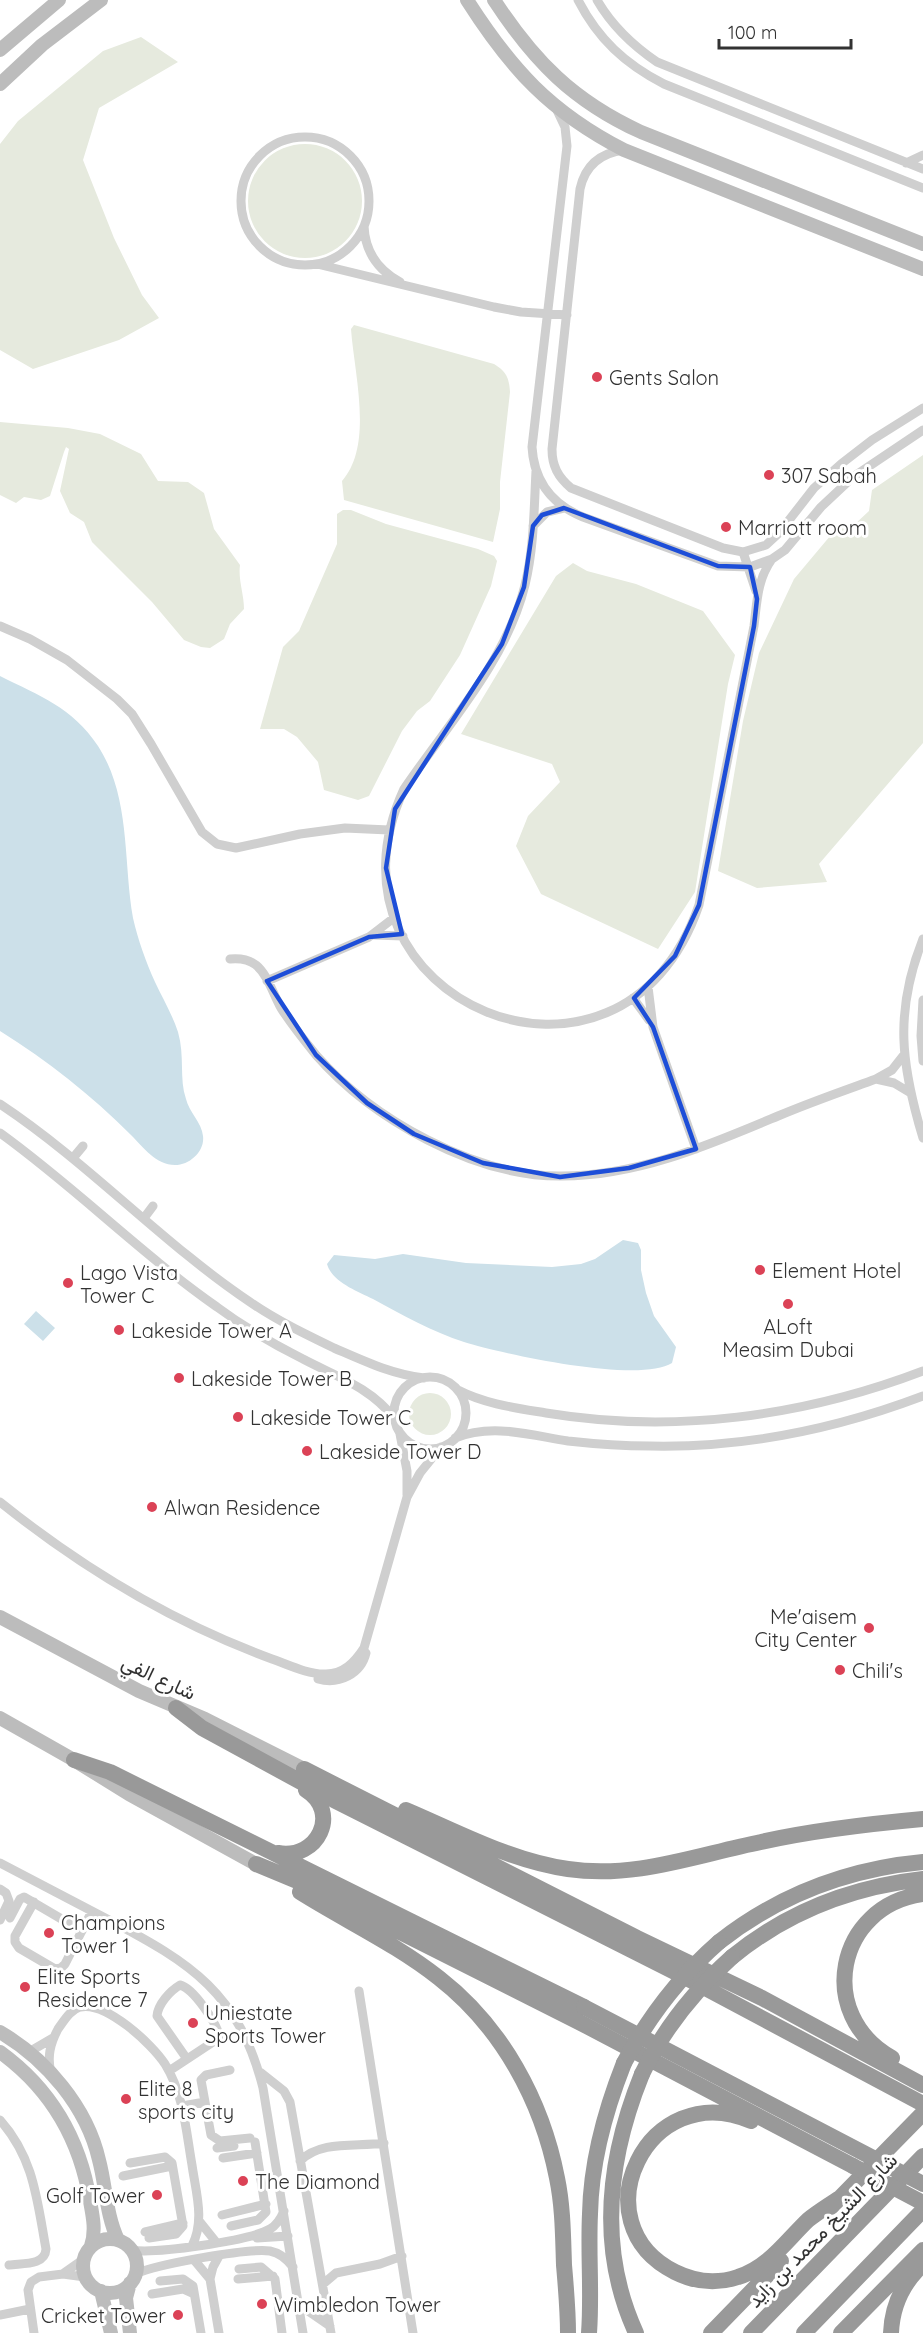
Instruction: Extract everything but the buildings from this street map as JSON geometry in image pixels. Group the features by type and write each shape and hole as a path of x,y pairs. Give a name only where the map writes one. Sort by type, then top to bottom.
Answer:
{"highway":[{"path":"176,1708 195,1723 334,1800 635,1944 762,1998 923,2085"},
{"path":"74,1760 101,1767 274,1852 581,2014 923,2203"},
{"path":"274,1852 292,1854 309,1848 320,1834 323,1817 314,1796 292,1782 276,1767"},
{"path":"304,1769 349,1785 506,1853 550,1866 590,1871 651,1868 793,1835 923,1819"},
{"path":"304,1769 635,1944 923,2104"},
{"path":"589,2333 590,2213 594,2169 609,2104 624,2063 660,2004 688,1971 719,1942 760,1913 805,1890 864,1871 923,1862"},
{"path":"256,1864 307,1885 581,2014 923,2184"},
{"path":"256,1864 426,1968 468,2005 505,2050 525,2085 541,2121 557,2179 562,2219 568,2333"},
{"path":"634,2328 620,2291 613,2259 611,2202 620,2140 642,2074 658,2043 682,2008 710,1976 773,1927 826,1902 865,1889 923,1880"},
{"path":"923,1894 901,1899 874,1915 855,1938 845,1968 844,1988 853,2018 864,2035 887,2055 908,2066 923,2080"},
{"path":"815,2145 801,2146 788,2143 753,2122 733,2114 702,2113 682,2118 656,2135 637,2160 631,2180 629,2200 636,2230 653,2256 678,2274 698,2280 729,2280 748,2273 766,2262 808,2220 838,2199"},
{"path":"711,2333 923,2113"},
{"name":"شارع الشيخ محمد بن زايد","path":"752,2333 923,2156"},
{"path":"804,2333 923,2210"},
{"path":"841,2333 923,2250"},
{"path":"891,2333 893,2312 901,2292 923,2265"}],"street":[{"path":"0,50 59,0"},
{"path":"0,84 42,45 101,0"},
{"path":"467,0 500,50 517,70 554,106 588,130 624,150 923,269"},
{"path":"494,0 516,34 546,69 581,98 923,244"},
{"path":"578,0 606,44 648,76 672,88 923,188"},
{"path":"597,0 617,29 642,52 657,62 923,169"},
{"path":"26,8 36,18"},
{"path":"554,106 565,127 567,146 532,447 536,471 529,567 511,625 482,677 404,789 389,830 386,868 395,917 403,936 419,962 440,985 473,1007 510,1021 550,1025 570,1023 604,1013 633,998 648,987 675,956 693,925 699,905 754,626 760,582 772,559"},
{"path":"410,287 391,277 376,263 367,245 364,224 368,196 365,181 359,168 339,147 312,138 297,138 283,141 264,152 250,169 241,196 245,225 262,249 274,257 295,264 316,264 410,287 508,310 567,315"},
{"path":"624,150 607,154 589,166 582,182 552,449 552,458 558,475 571,488 723,548 743,552 758,549 773,540 801,503 834,469 872,440 923,408"},
{"path":"906,163 923,155"},
{"path":"316,264 329,260 345,250 358,236 364,224"},
{"path":"536,471 545,489 564,508 718,566 750,567 772,559 790,545 821,507 853,477 923,430"},
{"path":"533,526 547,512 564,508"},
{"path":"743,552 750,567 757,599"},
{"path":"0,627 30,639 67,660 117,699 132,714 202,832 217,844 236,848 334,829 389,830"},
{"path":"369,937 395,917"},
{"path":"267,981 369,937 383,934 403,936"},
{"path":"923,939 908,989 903,1056 909,1092 923,1138"},
{"path":"230,959 250,961 260,969 288,1018 305,1042 354,1092 390,1119 414,1134 466,1157 514,1170 560,1176 629,1168 696,1149 809,1103 876,1079 892,1070 903,1056"},
{"path":"648,987 653,1028 696,1149"},
{"path":"633,998 653,1028"},
{"path":"923,1000 921,1036 923,1061"},
{"path":"876,1079 894,1083 909,1092"},
{"path":"0,1104 73,1158 232,1290 272,1316 373,1366 398,1374 443,1380 458,1390 489,1403 563,1416 678,1422 749,1416 820,1403 888,1384 923,1371"},
{"path":"0,1133 54,1174 199,1294 239,1322 305,1360 360,1386 378,1400 394,1418 400,1433 407,1471 407,1497"},
{"path":"73,1158 82,1146"},
{"path":"47,1184 54,1174"},
{"path":"144,1218 153,1206"},
{"path":"138,1260 146,1250"},
{"path":"394,1418 394,1407 398,1396 405,1387 424,1378"},
{"path":"455,1438 461,1430 465,1410 458,1390"},
{"path":"0,1502 80,1560 146,1600 225,1639 303,1670 322,1680 332,1681 352,1674 365,1658 367,1637 407,1497 420,1473 441,1447 455,1438 488,1430 612,1445 709,1444 806,1431 923,1396"},
{"path":"400,1433 406,1440 422,1448 441,1447"},
{"name":"شارع الفي","path":"0,1617 139,1691 205,1719 304,1769"},
{"path":"0,1718 129,1794 256,1864"},
{"path":"0,1863 160,1947 202,1978 237,2021 260,2073 303,2333"},
{"path":"0,1889 6,1893 9,1901 8,1919"},
{"path":"8,1919 20,1899 30,1900 82,1931"},
{"path":"30,1900 15,1936 15,1942 19,1948 52,1968 58,1969 64,1966 92,1911"},
{"path":"190,1991 202,1978"},
{"path":"169,2071 216,2040 219,2033 206,2011 183,1986 177,1987 159,2006 157,2013 160,2022 187,2059"},
{"path":"359,1991 413,2333"},
{"path":"51,2073 48,2059 53,2038 69,2014 80,2007 93,2007 129,2026 157,2053 169,2071 182,2106 200,2222 192,2246"},
{"path":"0,2032 29,2052 51,2073 74,2104 92,2139 99,2157 112,2225 118,2240 131,2250 136,2261 126,2298 130,2333"},
{"path":"29,2052 53,2038"},
{"path":"0,2052 41,2088 70,2132 82,2165 94,2231 91,2246 84,2259 63,2274"},
{"path":"230,2070 202,2078 204,2102 213,2138 220,2141 272,2139"},
{"path":"260,2073 284,2091 289,2098 331,2330"},
{"path":"182,2106 204,2102"},
{"path":"0,2120 27,2159 34,2180 46,2249 45,2256 40,2260 9,2265"},
{"path":"300,2161 314,2150 383,2139"},
{"path":"217,2148 252,2140"},
{"path":"231,2226 258,2220 266,2211 257,2153 252,2140"},
{"path":"297,2140 314,2150"},
{"path":"223,2158 257,2153"},
{"path":"130,2163 165,2157 172,2165 183,2223 176,2234 147,2235"},
{"path":"123,2176 191,2160"},
{"path":"222,2215 266,2204"},
{"path":"237,2239 270,2229 279,2221 284,2211"},
{"path":"200,2222 216,2242"},
{"path":"131,2250 154,2252 237,2239 288,2237"},
{"path":"242,2253 288,2237"},
{"path":"91,2246 104,2240 118,2240"},
{"path":"84,2259 85,2277 92,2286 101,2291 117,2291 133,2278 162,2265 242,2253 275,2252 283,2256 293,2267"},
{"path":"219,2256 210,2279 219,2333"},
{"path":"323,2284 336,2273 402,2260"},
{"path":"195,2261 210,2279"},
{"path":"320,2265 336,2273"},
{"path":"34,2333 28,2290 31,2282 39,2277 63,2274 85,2277"},
{"path":"238,2274 273,2276 277,2284 282,2333"},
{"path":"160,2281 183,2279 193,2286 201,2333"},
{"path":"152,2294 183,2289 194,2294"},
{"path":"101,2291 111,2333"},
{"path":"298,2304 331,2330"},
{"path":"0,2314 30,2309"}],"highlighted area":[{"path":"564,508 718,566 750,567 757,599 754,626 699,905 675,956 634,998 653,1027 696,1149 629,1168 560,1177 483,1163 414,1134 367,1103 316,1055 267,981 369,937 402,934 386,868 395,809 502,644 524,587 533,526 542,515"}],"shaded area":[{"path":"141,37 178,62 99,108 83,160 114,238 142,295 159,318 119,340 33,369 0,350 0,144 18,121 103,51"},
{"path":"305,144 327,149 345,161 357,179 362,201 357,223 345,241 327,253 305,258 283,253 265,241 253,223 248,201 253,179 265,161 283,149"},
{"path":"354,325 494,364 506,376 510,392 500,482 500,509 493,542 344,500 342,481 352,466 360,429 360,408 351,329"},
{"path":"0,422 68,428 100,434 141,454 158,481 188,482 204,493 214,529 240,565 244,609 230,624 224,639 210,648 184,640 152,602 92,542 84,522 70,513 60,491 69,449 66,447 50,496 41,500 24,497 16,503 0,495"},
{"path":"923,455 923,743 819,864 827,882 757,888 718,871 743,721 759,653 794,579 841,523 855,524 869,511 872,490"},
{"path":"343,510 351,510 386,524 478,549 494,556 497,561 491,586 460,655 430,701 417,711 402,731 369,796 358,800 324,790 318,762 297,737 284,729 260,729 283,647 299,631 337,544 337,514"},
{"path":"573,563 587,571 636,584 703,611 735,655 728,684 695,892 658,949 541,894 516,846 528,816 560,782 552,764 461,734 556,576"},
{"path":"430,1393 445,1399 451,1414 445,1429 430,1435 415,1429 409,1414 415,1399"}],"water":[{"path":"0,676 54,704 77,721 98,746 109,766 121,808 135,926 148,967 178,1032 184,1091 203,1136 199,1152 186,1163 175,1165 156,1159 85,1092 0,1031"},
{"path":"623,1240 638,1243 641,1250 641,1270 646,1293 654,1316 676,1347 672,1363 655,1369 602,1369 570,1365 464,1342 429,1328 353,1289 334,1276 327,1264 334,1255 375,1259 403,1254 466,1263 552,1267 581,1264 595,1259"},
{"path":"36,1311 55,1328 43,1341 24,1324"}],"place":[{"name":"Gents Salon","path":"597,377"},
{"name":"307 Sabah","path":"769,475"},
{"name":"Marriott room","path":"726,527"},
{"name":"Element Hotel","path":"760,1270"},
{"name":"Lago Vista Tower C","path":"68,1283"},
{"name":"ALoft Measim Dubai","path":"788,1304"},
{"name":"Lakeside Tower A","path":"119,1330"},
{"name":"Lakeside Tower B","path":"179,1378"},
{"name":"Lakeside Tower C","path":"238,1417"},
{"name":"Lakeside Tower D","path":"307,1451"},
{"name":"Alwan Residence","path":"152,1507"},
{"name":"Me'aisem City Center","path":"869,1628"},
{"name":"Chili's","path":"840,1670"},
{"name":"Champions Tower 1","path":"49,1933"},
{"name":"Elite Sports Residence 7","path":"25,1987"},
{"name":"Uniestate Sports Tower","path":"193,2023"},
{"name":"Elite 8 sports city","path":"126,2099"},
{"name":"The Diamond","path":"243,2181"},
{"name":"Golf Tower","path":"157,2195"},
{"name":"Wimbledon Tower","path":"262,2304"},
{"name":"Cricket Tower","path":"178,2315"}]}
